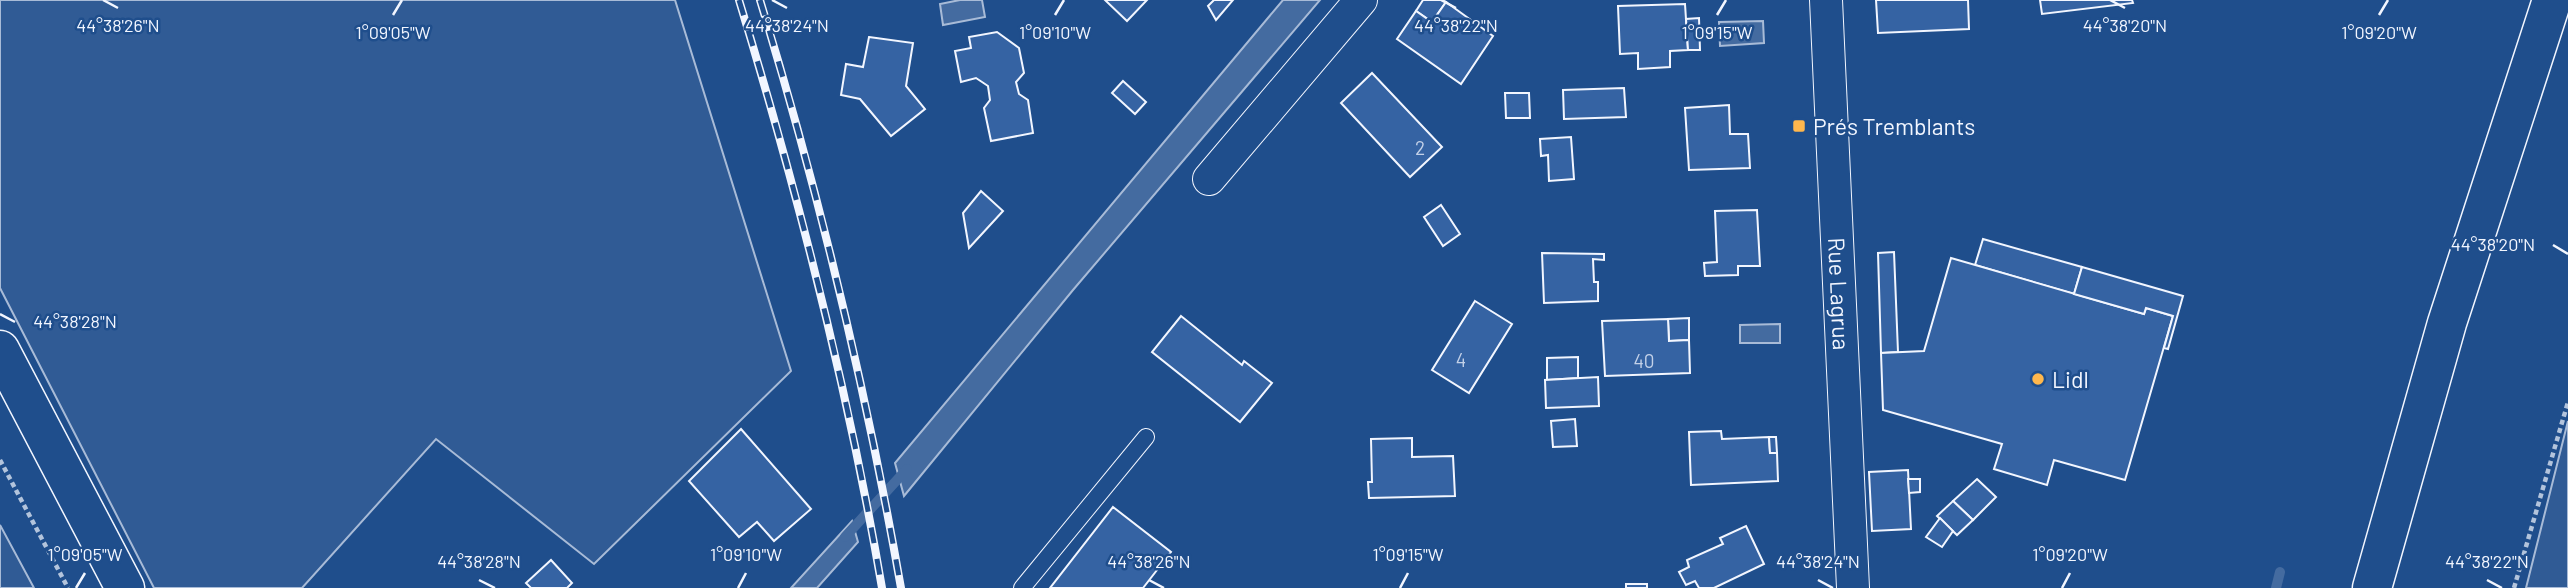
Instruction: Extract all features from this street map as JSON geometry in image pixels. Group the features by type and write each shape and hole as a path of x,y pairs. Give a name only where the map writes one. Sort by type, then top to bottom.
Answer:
{"main road":[{"path":"2372,588 2447,323 2552,0"},
{"path":"2447,323 2568,24"},
{"path":"0,350 125,588"}],"street":[{"path":"1209,179 1361,0"},
{"name":"Rue Lagrua","path":"1826,0 1853,588"}],"lane":[{"path":"1022,588 1146,437"}],"path":[{"path":"2514,588 2568,402"},
{"path":"0,460 68,588"}],"shaded area":[{"path":"0,0 675,0 791,371 594,564 436,439 302,588 154,588 0,288"},
{"path":"982,0 985,17 943,25 940,4"},
{"path":"1283,0 1320,0 1073,290 904,496 895,463"},
{"path":"1763,21 1764,43 1720,46 1719,22"},
{"path":"1780,324 1780,343 1740,343 1740,325"},
{"path":"2568,421 2568,588 2526,588"},
{"path":"852,521 858,542 817,588 791,588"},
{"path":"0,525 34,588 0,588"}],"building":[{"path":"1105,0 1147,0 1127,21"},
{"path":"1214,0 1233,0 1216,20 1208,6"},
{"path":"1423,0 1446,2 1432,22 1416,11"},
{"path":"1876,0 1968,0 1969,29 1878,33"},
{"path":"2040,0 2132,0 2133,3 2042,14"},
{"path":"1446,2 1493,36 1461,84 1397,39 1416,11 1432,22"},
{"path":"1685,4 1688,50 1670,51 1670,67 1638,69 1638,53 1620,54 1618,6"},
{"path":"1699,18 1700,50 1688,50 1686,19"},
{"path":"997,32 1019,48 1024,73 1016,82 1019,94 1028,100 1033,133 991,141 984,108 990,100 988,86 976,78 961,82 955,51 971,48 969,37"},
{"path":"869,37 913,43 906,86 925,109 891,136 860,99 841,95 846,64 863,67"},
{"path":"1372,73 1442,147 1410,177 1341,103"},
{"path":"1123,81 1146,102 1135,114 1112,93"},
{"path":"1624,88 1626,117 1564,119 1563,90"},
{"path":"1505,93 1529,93 1530,118 1506,118"},
{"path":"1729,105 1730,134 1748,134 1750,168 1689,170 1685,108"},
{"path":"1571,137 1574,179 1549,181 1548,155 1541,156 1540,139"},
{"path":"981,191 1003,211 969,248 963,213"},
{"path":"1441,205 1460,234 1443,246 1424,217"},
{"path":"1757,210 1760,266 1738,266 1738,275 1705,276 1704,263 1717,262 1715,211"},
{"path":"1983,239 2082,267 2074,294 1975,265"},
{"path":"1894,252 1898,352 1881,353 1878,253"},
{"path":"1542,253 1604,254 1604,260 1593,259 1594,282 1598,282 1598,301 1544,303"},
{"path":"1951,258 2144,314 2146,308 2173,316 2125,480 2054,460 2047,485 1994,469 2002,444 1883,410 1881,353 1924,351"},
{"path":"2082,267 2183,296 2168,349 2164,348 2173,316 2146,308 2144,314 2074,294"},
{"path":"1475,301 1512,324 1469,393 1432,370"},
{"path":"1181,316 1242,365 1244,361 1272,383 1240,422 1152,352"},
{"path":"1689,318 1689,340 1669,341 1668,319"},
{"path":"1668,319 1669,341 1689,340 1690,373 1605,376 1602,321"},
{"path":"1578,357 1578,378 1547,380 1547,358"},
{"path":"1598,377 1599,406 1546,408 1545,380"},
{"path":"1575,419 1577,446 1553,447 1551,421"},
{"path":"741,429 811,509 774,541 757,522 739,537 689,481"},
{"path":"1721,431 1722,439 1769,437 1770,453 1777,453 1778,481 1691,485 1689,432"},
{"path":"1769,437 1776,437 1777,453 1770,453"},
{"path":"1412,438 1412,457 1453,456 1455,496 1369,498 1368,482 1372,482 1371,439"},
{"path":"1908,470 1911,529 1872,531 1869,472"},
{"path":"1908,479 1920,479 1920,492 1909,493"},
{"path":"1977,479 1996,497 1973,520 1953,501"},
{"path":"1953,501 1973,520 1957,535 1937,516"},
{"path":"1113,507 1171,552 1143,588 1050,588"},
{"path":"1940,518 1953,531 1942,547 1926,537"},
{"path":"1746,526 1764,564 1714,588 1699,588 1695,581 1686,585 1679,572 1689,567 1687,560 1723,544 1720,538"},
{"path":"551,560 572,583 567,588 531,588 526,583"},
{"path":"1626,584 1647,584 1647,588 1626,588"}],"waterway":[{"path":"845,537 907,469"},
{"path":"2276,588 2280,572"}],"railway":[{"path":"739,0 820,292 854,439 882,588"},
{"path":"760,0 802,145 857,365 901,588"}],"place":[{"name":"Prés Tremblants","path":"1799,126"},
{"name":"Lidl","path":"2038,379"}]}
